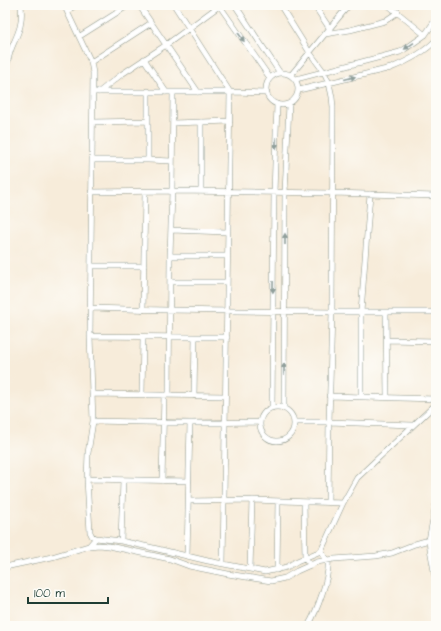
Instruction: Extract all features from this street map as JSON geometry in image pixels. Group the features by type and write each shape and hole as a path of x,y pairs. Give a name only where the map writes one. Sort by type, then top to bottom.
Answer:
{"street":[{"path":"5,68 20,28 22,18 21,5"},
{"path":"64,5 91,62 96,92 93,122 91,192 90,336 93,421 88,453 87,479 90,532 92,536 265,572 287,567 321,551 343,503 357,478 436,404"},
{"path":"67,11 76,5"},
{"path":"80,36 129,5"},
{"path":"139,5 198,92"},
{"path":"174,5 230,92 223,564"},
{"path":"96,92 166,45 219,5 270,78"},
{"path":"235,5 280,73"},
{"path":"280,5 310,53 324,72 329,83 333,107 332,312 328,502"},
{"path":"291,75 349,5"},
{"path":"388,5 425,35"},
{"path":"317,6 330,29"},
{"path":"325,34 350,30 385,21 398,12"},
{"path":"296,79 400,52 425,35 436,19"},
{"path":"91,62 151,23"},
{"path":"299,90 391,68 424,52 436,40"},
{"path":"144,59 166,92"},
{"path":"280,73 291,75 296,79 299,87 294,101 283,105 277,104 270,100 266,86 270,78 275,74 280,73"},
{"path":"96,92 148,91 267,93"},
{"path":"148,91 148,160"},
{"path":"162,481 164,422 170,337 173,92"},
{"path":"272,408 272,312 277,104"},
{"path":"284,408 285,193 289,104"},
{"path":"93,122 148,121"},
{"path":"173,123 230,121"},
{"path":"201,122 201,192"},
{"path":"92,160 172,161"},
{"path":"91,192 274,192 436,196"},
{"path":"143,310 145,192"},
{"path":"362,397 361,312 370,194"},
{"path":"171,230 227,232"},
{"path":"170,256 227,256"},
{"path":"91,266 144,266"},
{"path":"170,282 227,282"},
{"path":"91,308 272,312 436,312"},
{"path":"386,312 387,397"},
{"path":"90,336 227,337"},
{"path":"142,394 144,337"},
{"path":"194,396 195,337"},
{"path":"387,340 436,341"},
{"path":"92,394 225,396"},
{"path":"330,396 436,399"},
{"path":"272,408 284,408 289,411 294,422 292,432 283,440 271,440 263,434 261,429 260,422 262,415 272,408"},
{"path":"93,421 190,423 260,422"},
{"path":"294,422 412,425"},
{"path":"187,556 190,423"},
{"path":"87,479 189,481"},
{"path":"121,541 123,480"},
{"path":"189,501 252,500 343,503"},
{"path":"250,569 252,500"},
{"path":"277,570 278,501"},
{"path":"304,502 304,558 311,565"},
{"path":"436,504 429,540 436,582"},
{"path":"89,546 96,538"},
{"path":"5,567 52,557 89,546 99,545 170,559 189,566 271,581 285,578 311,565 328,560 376,556 392,553 429,540"},
{"path":"308,626 318,606 324,589 328,560 321,551"}]}
